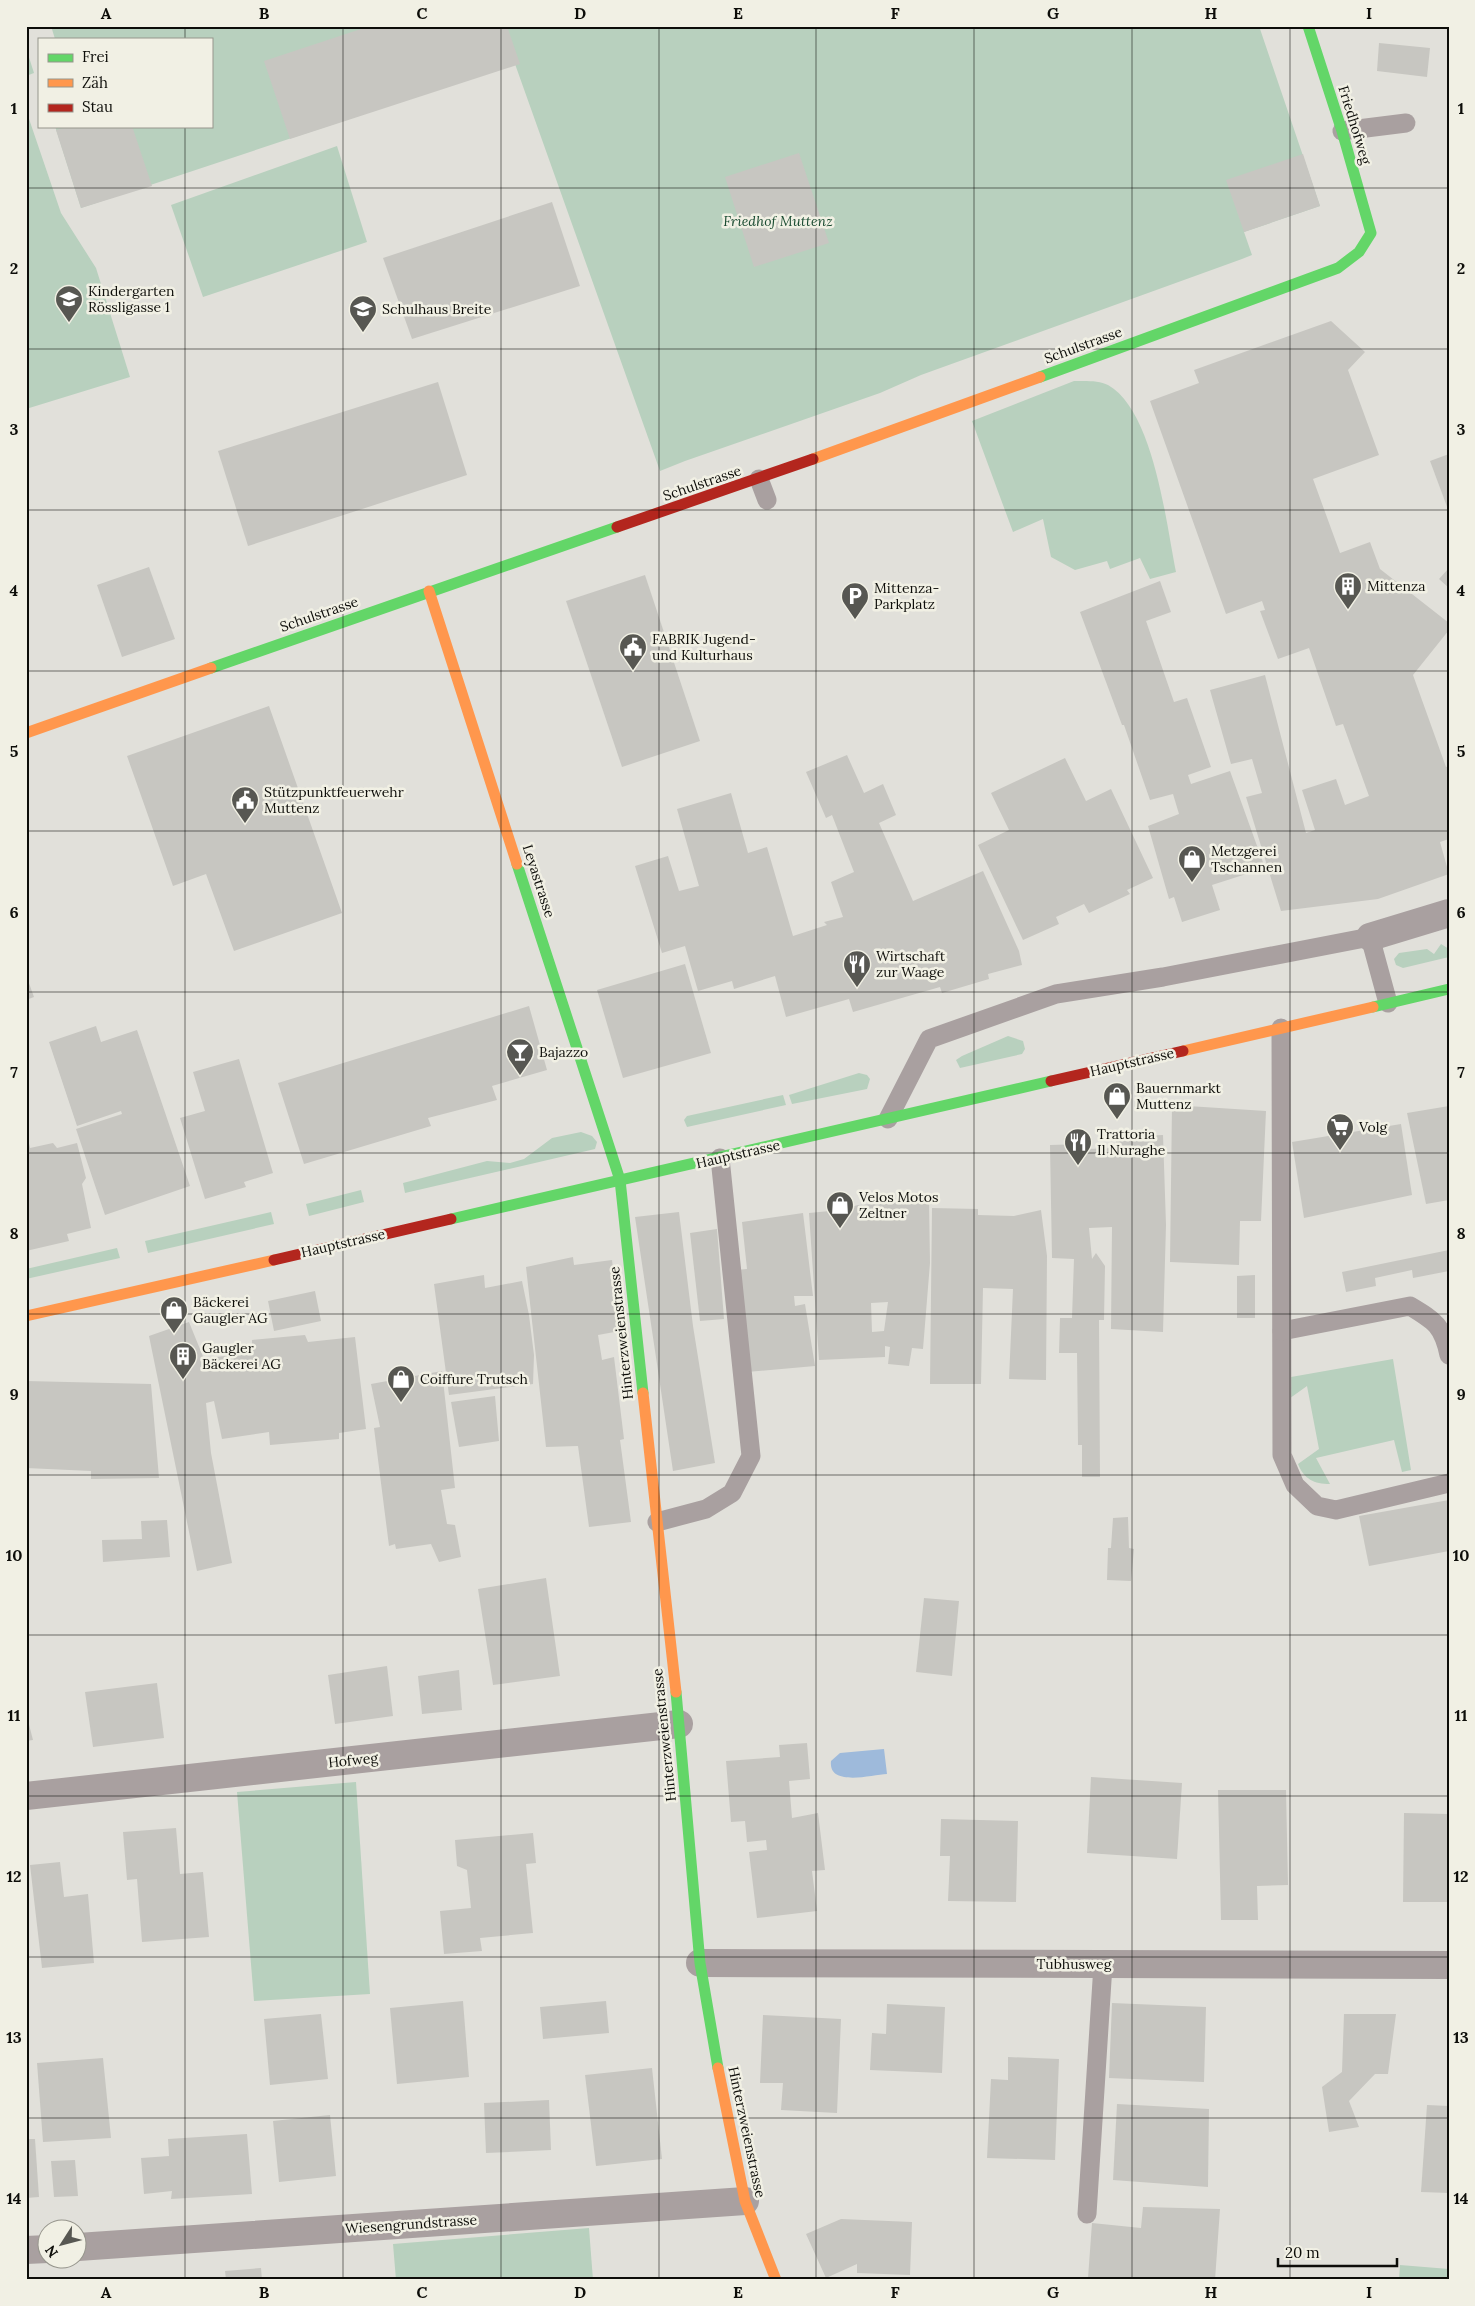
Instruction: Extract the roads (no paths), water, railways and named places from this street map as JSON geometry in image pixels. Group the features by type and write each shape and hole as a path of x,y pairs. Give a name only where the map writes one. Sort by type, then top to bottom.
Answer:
{"street":[{"name":"Friedhofweg","path":"1308,26 1342,131 1371,233"},
{"name":"Schulstrasse","path":"26,733 429,591 759,480 1338,268 1359,252 1371,233"},
{"name":"Leyastrasse","path":"429,591 620,1180"},
{"path":"1370,937 1449,913"},
{"name":"Hauptstrasse","path":"26,1316 1449,989"},
{"name":"Hinterzweienstrasse","path":"620,1180 679,1724 700,1963 720,2077 745,2201 776,2280"},
{"name":"Hofweg","path":"26,1796 679,1724"},
{"name":"Tubhusweg","path":"700,1963 1449,1965"},
{"name":"Wiesengrundstrasse","path":"88,2246 745,2201"}],"lane":[{"path":"1342,131 1406,123"},
{"path":"759,480 767,500"},
{"path":"888,1119 929,1039 1056,994 1163,977 1370,937 1388,1003"},
{"path":"1281,1028 1282,1455 1295,1486 1317,1506 1336,1510 1449,1483"},
{"path":"657,1522 706,1509 732,1493 751,1456 720,1158"},
{"path":"1282,1331 1410,1306 1434,1320 1445,1336 1449,1356"},
{"path":"1087,2214 1103,1964"}],"water":[{"path":"884,1749 887,1774 852,1778 836,1774 832,1769 831,1761 840,1753"}],"place":[{"name":"Kindergarten Rössligasse 1","path":"69,323"},
{"name":"Schulhaus Breite","path":"363,333"},
{"name":"Mittenza","path":"1348,610"},
{"name":"Mittenza- Parkplatz","path":"855,620"},
{"name":"FABRIK Jugend- und Kulturhaus","path":"633,671"},
{"name":"Stützpunktfeuerwehr Muttenz","path":"245,824"},
{"name":"Metzgerei Tschannen","path":"1192,883"},
{"name":"Wirtschaft zur Waage","path":"857,988"},
{"name":"Bajazzo","path":"520,1076"},
{"name":"Bauernmarkt Muttenz","path":"1117,1120"},
{"name":"Volg","path":"1340,1151"},
{"name":"Trattoria Il Nuraghe","path":"1078,1166"},
{"name":"Velos Motos Zeltner","path":"840,1229"},
{"name":"Bäckerei Gaugler AG","path":"174,1334"},
{"name":"Gaugler Bäckerei AG","path":"183,1380"},
{"name":"Coiffure Trutsch","path":"401,1403"}],"park label":[{"name":"Friedhof Muttenz","path":"778,221"}]}
